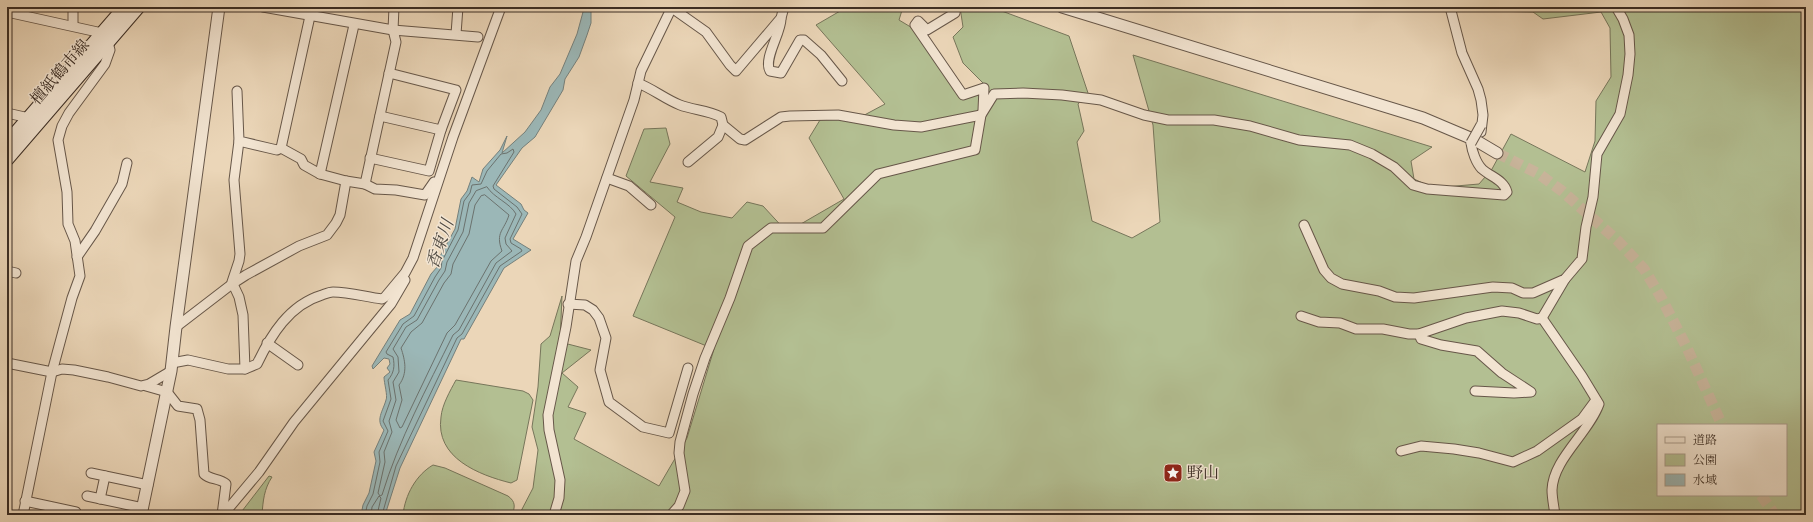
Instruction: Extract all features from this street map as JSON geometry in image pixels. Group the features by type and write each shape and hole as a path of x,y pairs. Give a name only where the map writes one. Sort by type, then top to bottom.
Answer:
{"main road":[{"name":"檀紙鶴市線","path":"7,159 105,37 125,7"},
{"name":"檀紙鶴市線","path":"7,143 105,37 138,7"}],"street":[{"path":"73,7 73,25"},
{"path":"86,496 142,512 172,367 219,7"},
{"path":"263,7 393,30 478,37"},
{"path":"281,148 312,7"},
{"path":"365,184 396,42 393,30 394,7"},
{"path":"456,34 458,7"},
{"path":"146,386 172,367 188,360 228,369 245,369 257,364 267,343 282,322 297,308 313,298 332,292 382,299 385,297 405,273 413,258 452,137 500,7"},
{"path":"554,515 559,498 560,480 549,430 548,415 566,327 568,304 576,260 586,237 607,178 641,71 672,7 706,32 736,72 782,18"},
{"path":"784,7 781,25 771,51 768,68 770,71 781,73 800,40 804,40 821,55 842,81"},
{"path":"671,515 679,506 685,491 679,453 680,442 693,394 705,358 730,298 748,246 771,228 823,228 878,174 975,150 982,113 984,88 963,95 915,25 918,21 927,30 955,13 956,7"},
{"path":"1062,7 1423,118 1483,144 1497,152"},
{"path":"1450,7 1462,53 1478,89 1483,115 1480,138 1483,144"},
{"path":"1542,318 1565,279 1582,259 1586,227 1593,197 1597,154 1620,114 1628,75 1630,54 1629,35 1623,19 1616,7"},
{"path":"7,12 73,25 105,37 110,50 105,64 69,113 62,126 58,140 68,192 68,224 75,241 80,276 72,298 52,372 23,515"},
{"path":"320,174 354,24"},
{"path":"370,158 429,171 441,130 456,90 389,73"},
{"path":"638,83 651,88 679,105 711,112 721,118 724,125 740,139 745,140 781,117 838,115 894,125 921,127 982,113 994,94 1023,93 1102,100 1144,115 1162,119 1214,120 1250,126 1299,140 1350,146 1372,154 1394,167 1413,185 1427,190 1504,195 1507,192 1505,185 1481,168 1472,150 1471,143 1481,125"},
{"path":"237,90 239,141 234,180 240,254 232,284 239,297 243,315 245,369"},
{"path":"7,114 29,118"},
{"path":"380,116 441,130"},
{"path":"688,162 718,137 724,125"},
{"path":"239,141 277,150 281,148 301,159 304,165 320,174 365,184 375,189 396,190 425,195 434,181 439,180"},
{"path":"77,257 95,231 122,184 127,163"},
{"path":"607,178 629,186 651,205"},
{"path":"176,328 232,284 299,246 327,235 340,215 346,181"},
{"path":"1304,225 1324,270 1331,278 1342,284 1379,291 1396,297 1414,298 1493,287 1512,288 1523,293 1533,293 1565,279"},
{"path":"223,515 259,472 294,422 391,304 405,281 405,273"},
{"path":"568,304 585,305 593,310 599,318 606,338 600,370 609,402 642,428 669,433 688,368"},
{"path":"1301,316 1319,322 1340,323 1356,329 1383,329 1409,334 1419,334 1466,318 1502,311 1519,313 1537,319 1542,318"},
{"path":"1542,318 1582,376 1599,404 1595,414 1559,464 1552,490 1555,515"},
{"path":"1419,334 1420,339 1441,345 1477,351 1502,373 1532,392 1514,393 1475,391"},
{"path":"267,343 298,365"},
{"path":"7,362 52,372 62,369 74,370 146,386 167,392 178,406 197,409 200,420 204,474 206,477 224,482 226,484 223,515"},
{"path":"1401,451 1421,446 1454,449 1480,453 1513,462 1537,451 1582,419 1596,400"},
{"path":"91,473 148,485"},
{"path":"100,499 104,476"},
{"path":"26,501 76,512"}],"green space":[{"path":"847,7 903,7 899,20 914,29 962,96 984,84 963,63 953,37 963,27 960,7 991,7 1069,36 1088,93 1078,104 1084,131 1077,142 1092,221 1132,238 1160,222 1153,125 1133,55 1432,147 1411,161 1414,179 1433,188 1479,184 1492,169 1511,134 1585,172 1595,141 1596,101 1611,77 1610,28 1601,12 1543,19 1533,12 1491,11 1490,7 1806,7 1806,515 519,515 533,488 538,450 532,427 538,387 541,344 550,336 562,296 560,342 591,350 562,373 578,387 568,407 586,413 574,439 659,486 687,438 714,349 633,316 675,217 626,176 644,129 666,128 670,144 650,182 683,188 677,202 701,212 732,218 747,202 763,206 787,232 844,199 809,138 820,120 857,119 885,104 816,25"},
{"path":"456,380 523,391 529,394 533,400 517,480 511,483 499,480 473,469 452,454 445,443 441,431 441,417 447,398"},
{"path":"433,465 445,468 508,496 514,505 512,515 403,515 406,500 412,486 421,474"},
{"path":"269,476 272,477 263,500 262,515 239,515"}],"water":[{"path":"582,7 591,7 591,23 579,57 565,79 563,90 535,137 522,148 496,185 521,204 524,210 528,213 513,239 531,250 504,268 464,339 461,339 400,468 385,515 361,515 363,505 369,493 376,461 374,452 384,430 380,423 380,415 386,398 384,377 390,372 387,368 390,364 389,359 384,358 373,369 372,366 400,320 410,314 431,274 438,266 438,260 455,229 461,199 467,191 472,177 479,182 483,169 500,150 507,136 502,153 525,132 541,110 550,87 560,74 577,34 583,12"}],"tunnel":[{"path":"1497,153 1539,174 1562,191 1618,241 1644,269 1662,299 1687,348 1722,424"},
{"path":"1762,496 1775,515"}],"place":[{"name":"野山","path":"1173,473"}],"water label":[{"name":"香東川","path":"440,244"}]}
